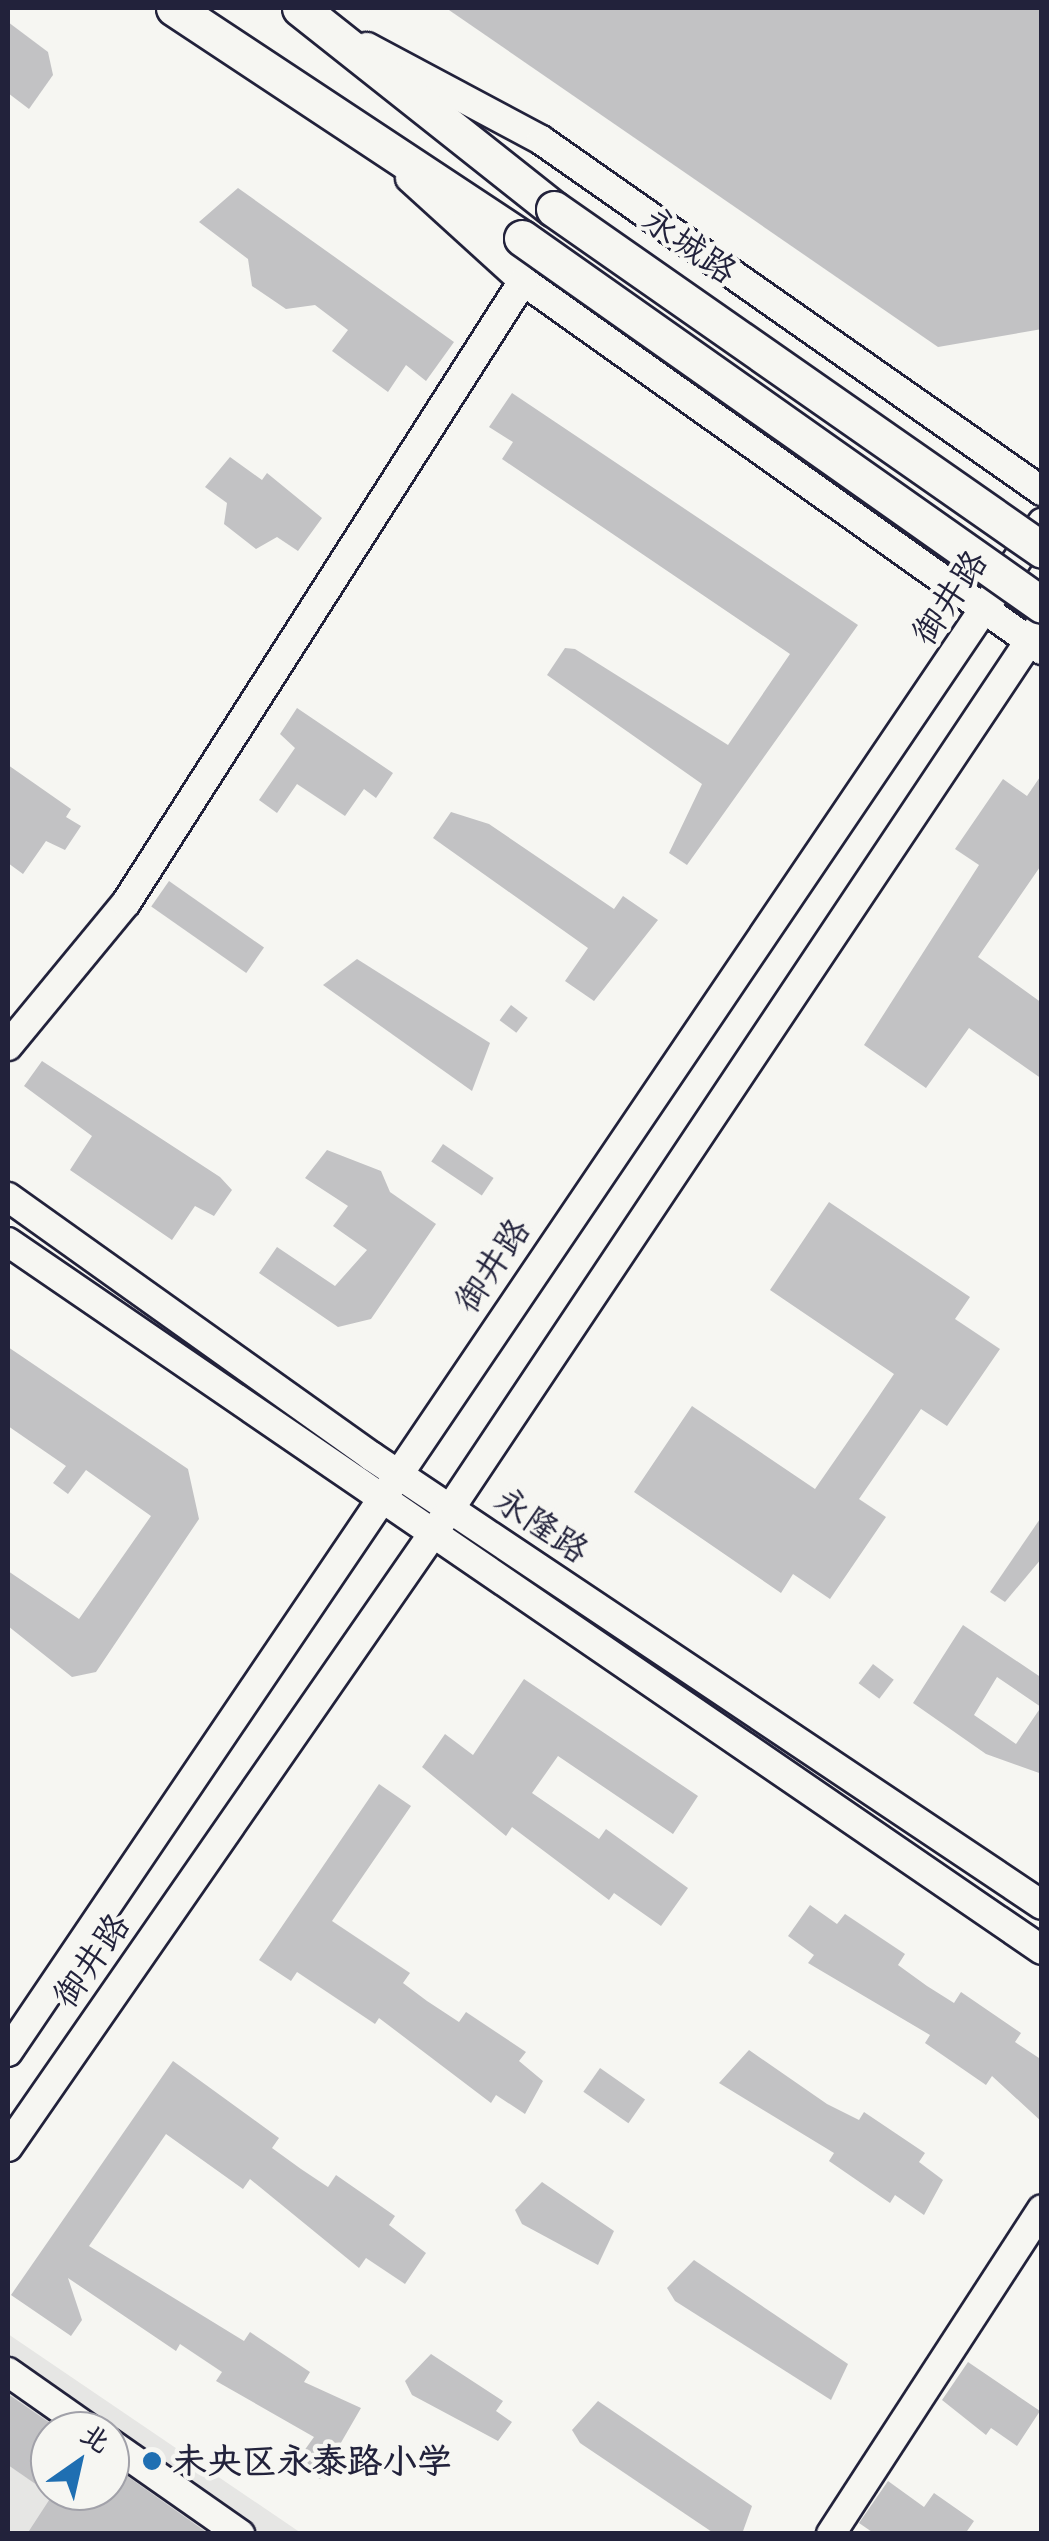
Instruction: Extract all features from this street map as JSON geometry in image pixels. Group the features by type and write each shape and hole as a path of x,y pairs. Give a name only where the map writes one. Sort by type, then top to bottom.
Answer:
{"main road":[{"path":"174,8 375,147 522,238 1042,605"},
{"name":"永城路","path":"312,16 554,208 1042,550"}],"street":[{"name":"永城路","path":"312,16 540,140 1042,491"},
{"path":"375,147 523,281 986,610 1037,638"},
{"path":"8,1046 126,903 523,281"},
{"name":"御井路","path":"8,2052 396,1472 1042,523"},
{"name":"御井路","path":"8,2147 450,1509 1037,638"},
{"name":"永隆路","path":"8,1197 450,1509 1042,1905"},
{"path":"8,1242 378,1499 429,1539 1042,1950"},
{"path":"831,2534 1042,2209"},
{"path":"8,2372 64,2411"},
{"path":"130,2457 240,2534"}],"shaded area":[{"name":"未央区永泰路小学","path":"8,2334 121,2411 30,2411 30,2511 130,2511 130,2417 301,2533 8,2533"}],"building":[{"path":"446,8 1042,8 1042,329 938,347"},
{"path":"8,22 48,52 53,75 29,109 8,93"},
{"path":"238,188 454,342 426,381 406,365 388,392 332,351 348,330 315,305 286,309 252,286 248,259 199,222"},
{"path":"512,393 858,625 687,865 669,853 702,784 547,675 565,648 575,649 728,745 790,654 502,459 513,442 489,427"},
{"path":"230,457 262,480 267,473 322,518 298,551 277,537 256,549 224,524 227,503 205,487"},
{"path":"297,708 393,773 376,798 364,789 345,816 297,784 277,813 259,800 295,748 280,734"},
{"path":"8,765 71,809 66,817 81,826 65,850 46,841 23,874 8,863"},
{"path":"1042,774 1042,864 978,957 1042,1003 1042,1079 969,1028 926,1088 864,1045 979,865 955,849 1003,779 1027,796"},
{"path":"451,812 489,824 614,909 623,896 658,920 594,1001 565,981 588,948 433,838"},
{"path":"169,881 264,948 246,973 151,906"},
{"path":"357,959 490,1043 472,1091 323,985"},
{"path":"511,1005 528,1018 516,1033 500,1020"},
{"path":"42,1061 220,1177 232,1190 214,1216 195,1206 172,1240 70,1170 92,1136 24,1086"},
{"path":"443,1144 494,1178 482,1196 431,1161"},
{"path":"327,1150 381,1171 390,1192 436,1224 371,1319 338,1327 259,1273 277,1247 335,1286 367,1250 333,1226 348,1206 305,1178"},
{"path":"829,1202 970,1297 955,1319 1000,1349 947,1426 921,1409 859,1499 886,1517 830,1599 793,1574 781,1593 634,1492 692,1406 815,1489 894,1374 770,1290"},
{"path":"8,1347 188,1469 199,1519 96,1672 72,1677 8,1626 8,1571 79,1619 151,1516 86,1470 68,1494 53,1483 66,1466 8,1426"},
{"path":"1042,1516 1042,1558 1005,1602 990,1592"},
{"path":"963,1625 1042,1678 1042,1774 986,1754 913,1703","holes":["997,1677 1041,1707 1016,1744 974,1715"]},
{"path":"873,1664 894,1680 879,1699 859,1683"},
{"path":"524,1679 698,1796 673,1834 558,1756 532,1793 599,1839 606,1829 688,1888 661,1926 614,1893 609,1900 512,1827 506,1836 422,1767 445,1734 473,1755"},
{"path":"379,1784 411,1806 332,1921 410,1973 403,1983 427,2001 459,2022 466,2012 526,2052 519,2061 543,2081 525,2114 496,2095 491,2103 379,2018 375,2024 297,1972 291,1981 259,1960"},
{"path":"810,1905 837,1924 845,1914 905,1954 898,1965 927,1986 954,2003 961,1992 1021,2033 1015,2042 1042,2060 1042,2122 992,2076 986,2085 925,2043 930,2035 808,1963 814,1955 788,1936"},
{"path":"749,2050 827,2104 859,2120 864,2112 925,2153 919,2162 943,2180 924,2215 895,2195 890,2203 829,2161 834,2153 719,2083"},
{"path":"173,2061 279,2138 272,2148 301,2169 328,2187 336,2175 395,2216 389,2225 426,2253 405,2284 366,2258 359,2268 250,2179 243,2189 166,2134 89,2246 244,2341 250,2332 310,2372 304,2382 361,2408 320,2479 296,2462 314,2437 216,2381 222,2372 180,2344 176,2351 68,2278 82,2320 71,2336 11,2295"},
{"path":"600,2068 645,2100 628,2123 583,2092"},
{"path":"542,2182 614,2231 598,2265 522,2224 515,2210"},
{"path":"694,2260 848,2364 831,2400 675,2301 667,2288"},
{"path":"431,2354 503,2401 496,2411 512,2422 498,2441 412,2395 405,2381"},
{"path":"968,2362 1040,2411 1017,2446 991,2428 986,2435 942,2400"},
{"path":"8,2394 33,2411 30,2480 8,2465"},
{"path":"598,2401 752,2506 742,2534 715,2534 580,2443 572,2430"},
{"path":"130,2478 209,2534 27,2534 42,2511 130,2511"},
{"path":"888,2481 924,2507 934,2493 974,2521 965,2534 875,2534 859,2523"}],"place":[{"name":"未央区永泰路小学","path":"152,2461"}]}
